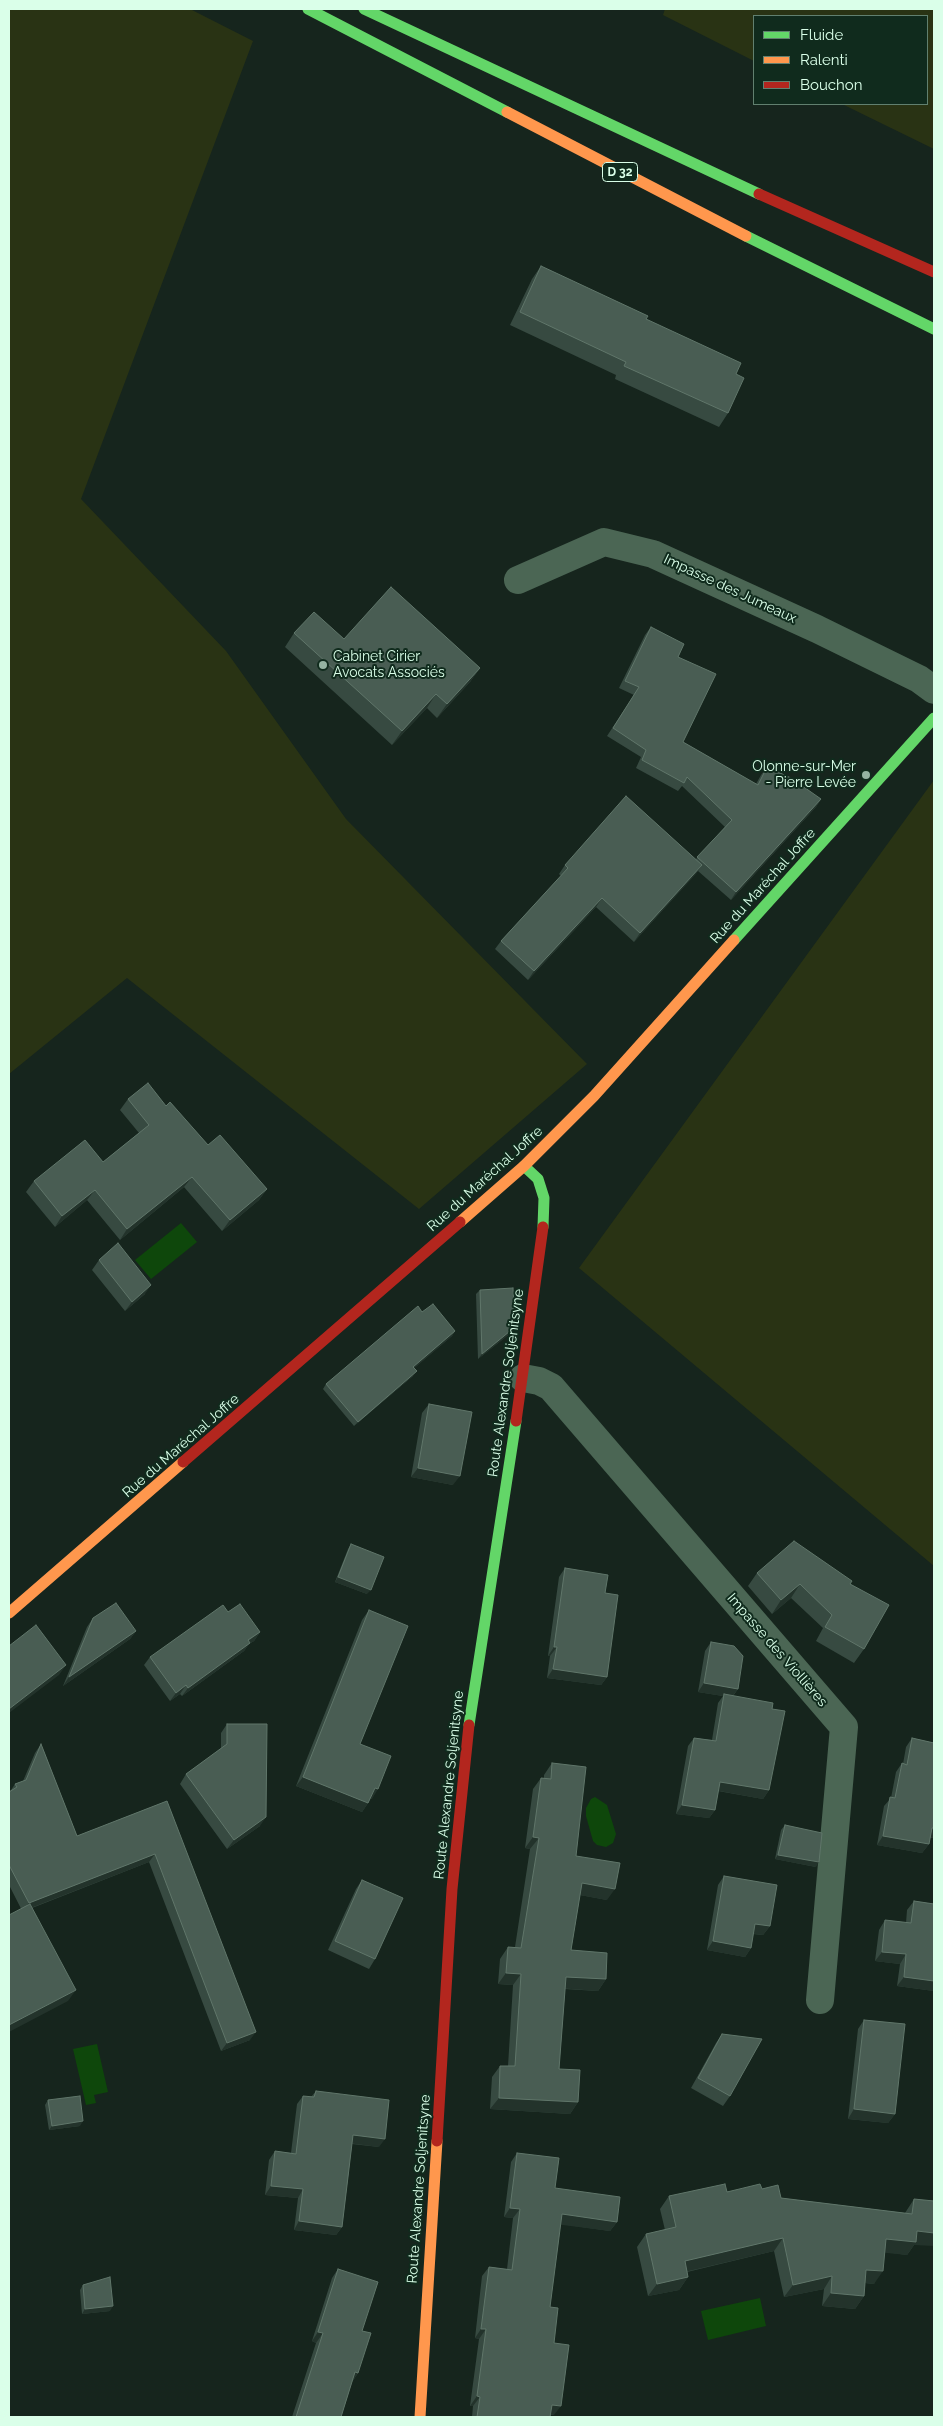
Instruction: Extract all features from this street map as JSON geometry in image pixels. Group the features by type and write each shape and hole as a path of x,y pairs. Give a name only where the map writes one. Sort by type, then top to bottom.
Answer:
{"street":[{"name":"D 32","path":"308,9 736,231 934,329"},
{"path":"364,9 839,231 934,272"},
{"name":"Impasse des Jumeaux","path":"518,580 604,542 653,554 919,679 934,690"},
{"name":"Rue du Maréchal Joffre","path":"9,1613 524,1166 594,1096 934,718"},
{"name":"Route Alexandre Soljenitsyne","path":"420,2417 452,1889 471,1710 523,1378 543,1226 544,1198 538,1179 524,1166"},
{"name":"Impasse des Viollières","path":"523,1378 539,1381 550,1387 844,1727 820,2000"}],"shaded area":[{"path":"9,9 190,9 253,41 81,499 226,651 346,819 587,1064 419,1209 127,978 9,1074"},
{"path":"665,9 934,9 934,149 844,105 928,105 928,15 753,15 753,60 663,15"},
{"path":"934,780 934,1566 579,1268"},
{"path":"181,1223 197,1242 151,1279 135,1260"},
{"path":"595,1797 607,1805 616,1834 613,1843 606,1847 597,1845 593,1841 586,1816 586,1808 591,1799"},
{"path":"97,2044 108,2092 94,2095 96,2103 86,2105 73,2049"},
{"path":"760,2298 766,2326 708,2340 701,2311"}],"building":[{"path":"541,266 648,316 646,319 741,363 736,374 744,378 728,413 624,366 626,362 520,312"},
{"path":"391,587 480,668 447,704 436,694 402,731 294,633 314,612 344,639"},
{"path":"651,627 684,644 678,657 716,674 683,742 758,785 767,767 791,778 821,799 736,892 697,857 732,820 687,777 684,783 642,760 646,750 613,728 639,687 625,681"},
{"path":"626,796 702,865 640,933 602,898 534,971 501,941 568,868 565,865"},
{"path":"148,1083 166,1106 170,1102 208,1145 220,1135 267,1189 230,1220 192,1177 127,1229 95,1190 62,1216 34,1181 85,1140 103,1162 149,1125 128,1099"},
{"path":"118,1243 151,1285 132,1302 99,1260"},
{"path":"513,1288 515,1327 482,1354 480,1290"},
{"path":"433,1304 455,1331 413,1367 417,1371 358,1422 326,1384 418,1306 422,1312"},
{"path":"429,1404 472,1412 460,1476 418,1468"},
{"path":"794,1541 852,1581 850,1584 889,1605 864,1649 825,1627 832,1615 800,1584 781,1600 757,1573"},
{"path":"351,1544 384,1557 371,1590 338,1577"},
{"path":"565,1568 608,1575 605,1593 618,1595 607,1677 553,1669 557,1647 554,1647"},
{"path":"116,1603 136,1631 69,1677 93,1618"},
{"path":"240,1604 260,1632 248,1640 250,1643 188,1688 186,1685 176,1693 150,1657 223,1605 228,1612"},
{"path":"369,1610 408,1626 360,1744 391,1756 378,1789 375,1788 368,1803 303,1777"},
{"path":"36,1625 66,1665 9,1709 9,1646"},
{"path":"711,1642 734,1646 743,1656 738,1689 704,1683"},
{"path":"724,1694 773,1703 772,1709 785,1711 769,1790 720,1782 715,1810 682,1805 694,1738 716,1741"},
{"path":"227,1724 267,1724 266,1817 234,1840 186,1774 227,1744"},
{"path":"912,1738 934,1743 934,1828 932,1828 929,1844 883,1836 890,1797 895,1798 902,1763 907,1765"},
{"path":"41,1744 77,1836 167,1801 256,2032 227,2043 155,1854 29,1903 9,1865 9,1792 17,1787 15,1784 26,1780"},
{"path":"552,1763 586,1767 576,1856 620,1863 615,1889 582,1883 571,1950 607,1953 606,1979 566,1977 559,2069 580,2070 578,2102 499,2098 500,2066 515,2066 521,1974 506,1973 508,1947 521,1948 539,1838 533,1837 541,1778 551,1779"},
{"path":"785,1825 822,1833 819,1862 778,1855"},
{"path":"724,1876 777,1885 770,1926 755,1924 751,1948 713,1941"},
{"path":"362,1880 403,1898 375,1959 335,1941"},
{"path":"914,1901 934,1904 934,1981 904,1977 906,1954 882,1952 885,1920 911,1923"},
{"path":"30,1904 76,1990 9,2025 9,1915"},
{"path":"864,2020 905,2024 895,2114 854,2109"},
{"path":"722,2034 762,2039 730,2096 698,2078"},
{"path":"316,2091 389,2100 385,2139 353,2135 342,2227 299,2221 303,2189 271,2186 275,2151 296,2154 303,2096 314,2097"},
{"path":"80,2096 83,2121 52,2126 48,2100"},
{"path":"517,2153 559,2158 555,2188 620,2197 617,2222 562,2214 550,2307 558,2308 554,2343 569,2345 561,2406 552,2405 550,2417 477,2417 480,2397 477,2396 486,2329 481,2329 489,2267 512,2270 520,2209 510,2208"},
{"path":"725,2184 727,2192 760,2184 762,2189 778,2185 781,2198 912,2214 914,2199 934,2201 934,2233 917,2231 916,2242 886,2239 883,2271 866,2270 864,2296 831,2293 832,2276 793,2285 783,2238 685,2261 688,2277 657,2284 646,2234 676,2227 669,2196"},
{"path":"338,2269 378,2282 362,2331 371,2333 358,2373 355,2372 341,2417 296,2417 323,2333 318,2332"},
{"path":"110,2277 113,2306 85,2309 83,2285"}],"traffic: fast":[{"path":"308,9 507,112"},
{"path":"364,9 759,194"},
{"path":"746,236 934,329"},
{"path":"734,940 934,718"},
{"path":"524,1166 538,1179 544,1198 543,1227"},
{"path":"469,1725 516,1421"}],"traffic: slow":[{"path":"507,112 746,236"},
{"path":"460,1222 524,1166 594,1096 734,940"},
{"path":"9,1613 183,1462"},
{"path":"420,2417 437,2141"}],"traffic: jam":[{"path":"759,194 934,272"},
{"path":"183,1462 460,1222"},
{"path":"516,1421 543,1227"},
{"path":"437,2141 452,1889 469,1725"}],"place":[{"name":"Cabinet Cirier Avocats Associés","path":"323,665"},
{"name":"Olonne-sur-Mer - Pierre Levée","path":"866,775"}]}
